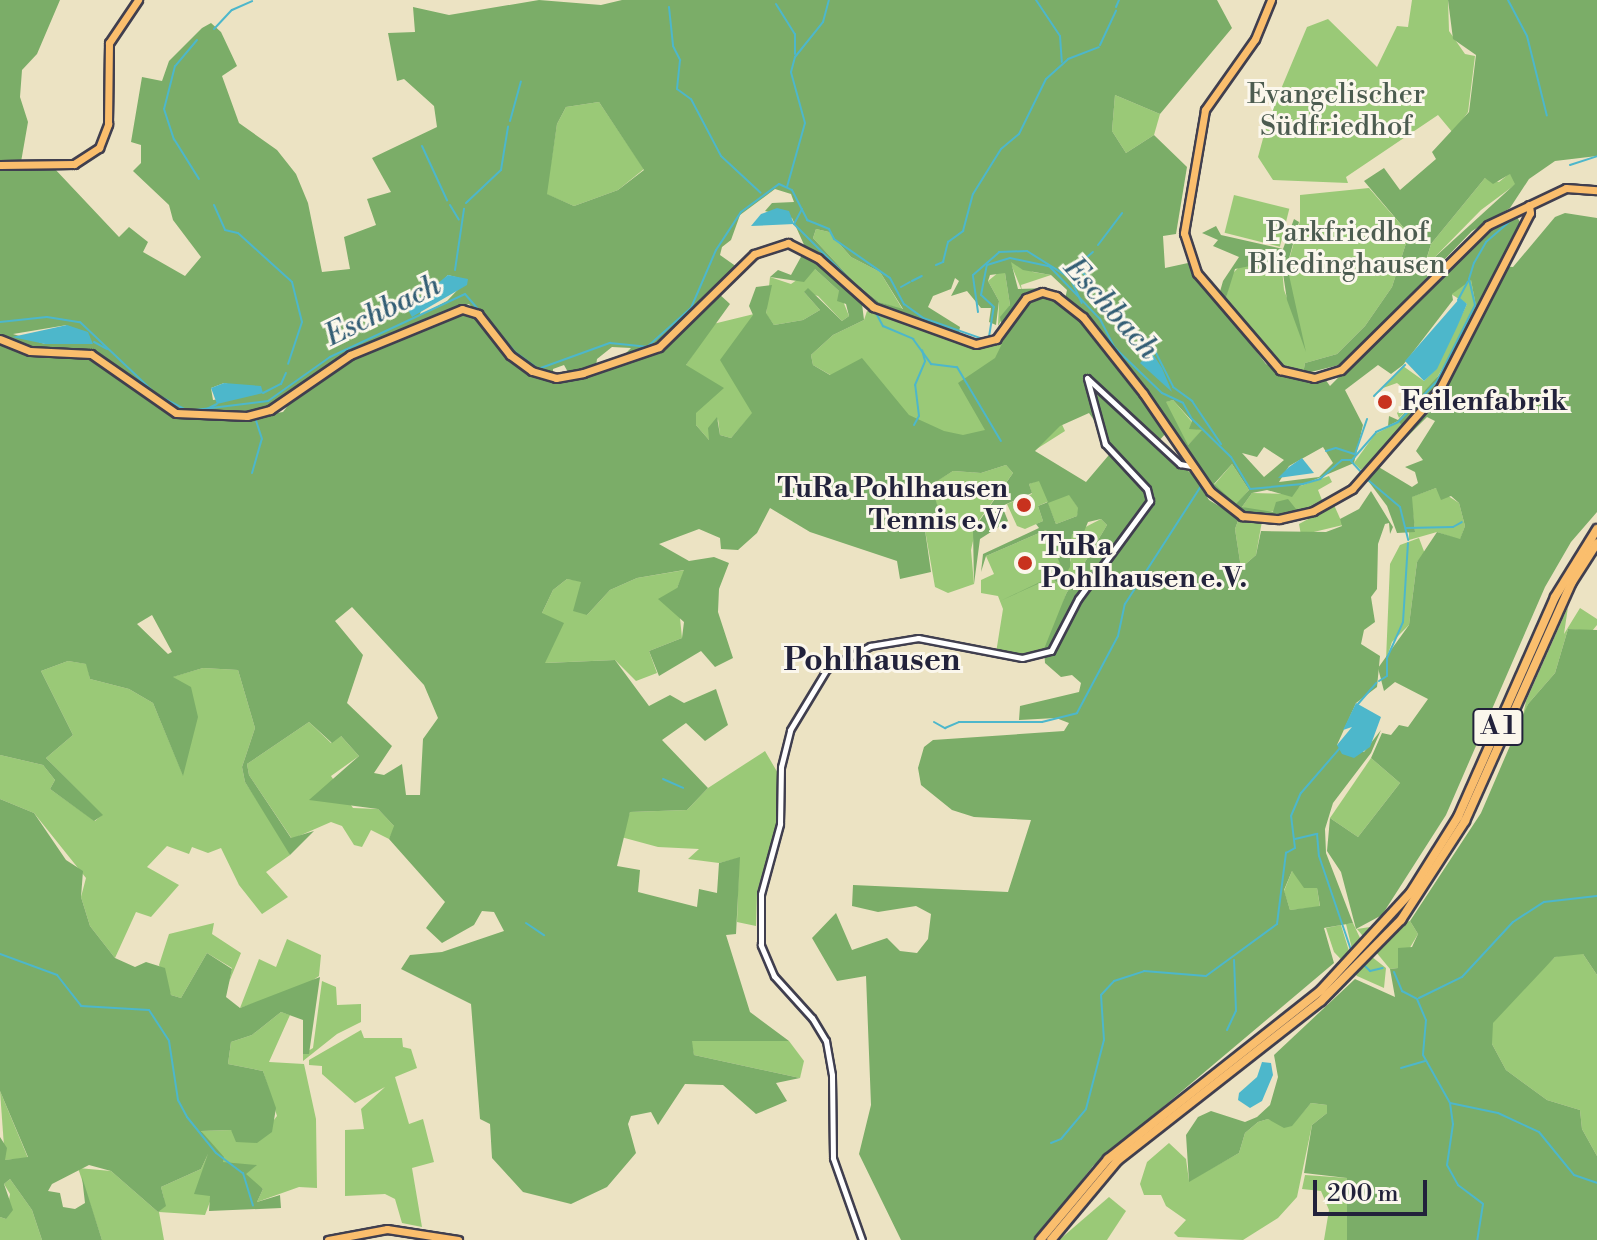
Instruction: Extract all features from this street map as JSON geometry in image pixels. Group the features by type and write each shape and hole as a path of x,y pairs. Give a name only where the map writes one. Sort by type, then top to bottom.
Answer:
{"highway":[{"name":"A 1","path":"1040,1240 1086,1181 1124,1145 1321,990 1390,919 1458,817 1555,597 1597,529"},
{"name":"A 1","path":"1051,1240 1117,1161 1321,1001 1401,920 1465,821 1572,582 1597,543"}],"main road":[{"path":"0,165 74,164 99,148 108,124 109,43 138,0"},
{"path":"1271,0 1255,39 1205,110 1184,233 1197,273 1272,364 1304,378 1345,368 1472,238 1529,205 1569,188 1597,190"},
{"path":"0,339 30,351 88,353 176,413 255,415 350,355 459,309 478,314 526,368 560,378 659,347 747,261 773,244 799,246 827,266 871,306 976,344 998,338 1028,296 1056,296 1083,317 1143,393 1190,466 1214,495 1248,518 1302,514 1349,491 1444,383 1507,250 1530,213 1529,205"},
{"path":"328,1240 387,1229 458,1240"}],"street":[{"path":"862,1240 833,1158 832,1075 826,1041 812,1018 774,976 760,935 761,894 780,824 781,770 790,730 805,698 833,664 885,643 918,638 998,655 1038,659 1051,651 1078,599 1149,506 1147,489 1105,444 1087,378 1180,464 1190,466"}],"green space":[{"path":"0,0 60,0 37,54 22,70 20,97 28,122 21,162 0,163"},
{"path":"539,0 601,5 622,0 1217,0 1232,28 1160,114 1115,95 1112,131 1126,153 1154,135 1187,167 1176,234 1163,236 1165,268 1188,263 1266,364 1296,379 1325,379 1330,386 1474,240 1515,213 1521,224 1446,376 1404,428 1398,421 1388,426 1389,416 1398,420 1440,374 1476,306 1471,280 1452,294 1453,300 1403,365 1391,374 1378,365 1345,390 1363,425 1354,463 1300,486 1292,497 1267,490 1252,493 1242,507 1273,512 1276,502 1288,499 1296,509 1306,508 1349,487 1305,512 1278,517 1247,516 1214,492 1173,432 1065,299 1067,290 1051,275 1023,270 1011,262 1018,289 1050,288 1019,300 1002,328 1000,317 1010,305 1005,273 990,275 988,281 999,301 996,325 989,322 991,308 981,308 967,291 951,296 959,281 955,278 951,289 933,296 928,307 960,327 958,336 875,306 805,247 792,218 765,211 772,203 794,202 791,194 775,189 740,215 731,240 722,247 720,255 737,267 659,345 621,358 631,348 612,347 597,359 596,366 569,374 564,365 553,369 553,376 538,372 512,353 469,304 347,355 268,408 245,414 173,410 89,351 35,349 0,336 0,168 53,167 119,237 129,227 148,242 143,252 185,276 201,257 173,220 169,205 133,171 141,163 141,145 131,142 142,77 162,81 169,61 211,23 221,32 237,66 222,76 239,123 277,150 296,174 308,203 322,272 350,269 344,237 376,225 367,199 391,192 372,158 437,127 434,106 404,79 397,81 388,33 415,32 413,7 449,15","holes":["599,102 644,170 618,190 574,206 547,194 557,124 566,107","816,229 829,232 851,257 880,272 903,309 879,302 855,283 813,238","448,275 467,280 447,301 419,316 428,295","67,325 45,344 13,334","224,383 253,387 248,395 213,400 211,388","1173,400 1192,421 1189,429 1202,430 1188,445 1166,402","1264,447 1284,460 1264,477 1242,453 1257,457","1323,447 1333,463 1319,477 1279,482 1289,466","1232,464 1249,490 1236,504 1214,484"]},
{"name":"Evangelischer Südfriedhof","path":"1412,0 1448,0 1449,31 1465,54 1475,56 1468,112 1453,133 1438,115 1346,177 1348,183 1273,180 1258,157 1268,120 1307,27 1328,19 1377,67 1397,26 1408,27"},
{"path":"1448,0 1597,0 1597,156 1555,161 1529,179 1510,208 1472,231 1343,364 1303,374 1305,363 1337,354 1365,326 1392,287 1409,234 1364,181 1384,168 1400,190 1436,159 1432,152 1469,112 1476,55 1453,39","holes":["1510,174 1515,184 1424,267 1431,244 1485,178 1493,184"]},
{"path":"1115,95 1160,114 1154,135 1126,153 1112,131"},
{"path":"599,102 644,169 618,190 574,206 546,194 557,124 566,107"},
{"path":"1510,173 1516,184 1481,210 1424,268 1431,244 1485,178 1499,182"},
{"name":"Parkfriedhof Bliedinghausen","path":"1369,188 1409,234 1392,287 1365,326 1337,354 1305,363 1303,374 1285,369 1225,301 1232,274 1242,264 1281,259 1284,290 1297,324 1287,267 1300,221 1300,195"},
{"path":"1234,195 1289,209 1280,247 1225,233"},
{"path":"1565,213 1597,218 1597,512 1571,542 1545,587 1446,815 1382,915 1356,929 1341,872 1327,851 1330,818 1358,837 1400,783 1371,758 1382,733 1391,735 1399,725 1408,727 1428,699 1395,682 1384,691 1378,668 1409,625 1417,562 1437,532 1460,539 1465,526 1459,503 1451,496 1441,500 1436,488 1412,497 1415,532 1397,533 1387,506 1366,478 1377,466 1412,487 1418,483 1415,472 1405,467 1423,460 1416,451 1435,421 1427,417 1401,443 1400,439 1430,403 1501,266 1513,267 1555,217"},
{"path":"1294,219 1299,222 1287,266 1306,352 1287,300 1281,260 1235,269 1225,301 1219,295 1223,281 1239,257 1213,246 1218,240 1202,233 1216,226 1221,235 1283,249"},
{"path":"816,229 829,232 851,257 880,272 903,310 879,302 855,283 813,238"},
{"path":"792,246 822,264 862,304 864,320 833,335 811,355 813,365 830,375 862,358 909,415 944,431 963,435 985,430 958,383 995,358 1022,303 1050,296 1073,312 1141,393 1167,432 1156,444 1193,475 1209,500 1239,518 1235,529 1241,568 1256,555 1261,531 1326,532 1342,526 1340,519 1359,509 1371,491 1393,527 1390,534 1389,523 1385,524 1378,544 1377,589 1371,597 1375,622 1364,630 1361,644 1380,656 1377,687 1356,703 1337,745 1364,752 1381,730 1371,753 1333,803 1325,829 1326,853 1353,923 1324,928 1334,963 1093,1166 1034,1240 901,1240 859,1154 871,1105 866,976 837,981 812,938 836,913 852,950 887,938 900,951 917,953 928,939 931,914 916,906 878,912 852,906 853,885 1008,892 1031,820 974,817 952,810 921,785 918,768 924,747 933,740 1064,731 1069,723 1056,718 1019,720 1020,706 1079,692 1081,683 1072,675 1061,677 1045,663 1044,649 1066,594 1107,525 1101,519 1088,522 1083,534 1072,534 1070,567 1060,584 1051,578 1000,601 1063,571 1046,530 986,556 981,572 983,554 1039,528 1036,524 1043,521 1038,506 1048,502 1039,481 1029,484 1032,493 1002,506 1008,521 980,539 974,584 973,530 1013,473 1006,465 981,473 953,471 931,485 941,517 925,530 931,572 900,579 897,561 810,532 770,508 757,533 738,550 721,549 720,538 699,529 659,544 689,561 714,557 729,563 719,589 718,612 733,658 715,667 701,651 659,676 649,651 682,638 684,622 658,599 677,588 684,570 637,578 610,590 587,615 573,611 581,582 567,579 553,590 542,613 564,623 545,663 615,660 649,706 670,695 684,703 716,689 728,725 705,741 686,723 662,740 708,788 687,810 630,812 617,866 640,870 638,892 697,907 699,889 717,893 719,863 740,857 736,934 726,935 750,1012 789,1041 692,1041 694,1055 800,1078 776,1083 787,1101 756,1114 723,1085 685,1084 658,1125 651,1112 631,1116 628,1124 636,1153 607,1187 571,1204 523,1192 492,1158 490,1124 480,1119 471,1004 401,969 410,955 442,952 504,931 494,912 482,911 474,925 442,943 426,928 445,902 389,839 394,826 378,809 309,800 359,756 341,736 332,743 309,722 247,764 249,775 291,838 314,831 290,855 245,782 242,767 255,728 238,670 203,668 173,677 191,687 198,717 183,776 153,703 129,689 90,679 86,664 68,661 41,671 73,735 46,758 103,815 94,821 50,789 55,780 43,765 0,755 0,341 17,349 88,355 175,414 238,419 283,412 299,391 336,365 464,312 477,317 534,375 555,380 664,346 718,293 730,304 686,365 724,388 696,413 696,425 709,440 708,428 717,417 720,435 731,438 752,413 720,360 753,315 749,306 756,287 772,285 766,313 774,325 803,320 820,310 804,292 808,288 842,321 849,316 846,304 837,301 839,291 815,269 804,282 770,277 778,270 791,275 802,255","holes":["1089,413 1114,449 1086,482 1035,451 1060,426","1069,495 1078,508 1077,516 1056,524 1048,503","352,607 424,685 438,718 423,739 420,795 406,795 402,764 384,775 374,773 392,746 347,703 363,655 335,621","152,615 172,652 168,654 137,624","1292,871 1304,888 1317,888 1320,906 1290,910 1284,890"]},
{"path":"1016,261 1033,272 1051,275 1021,285 1022,291 1010,262"},
{"path":"814,268 839,291 849,316 842,321 818,296 804,292 820,310 803,320 774,325 766,314 770,277 791,284"},
{"path":"999,272 1005,273 1010,305 998,326 999,301 988,281"},
{"path":"1471,279 1476,306 1462,336 1433,384 1399,418 1397,413 1413,396 1397,383 1383,388 1403,366 1424,381 1436,369 1467,304 1451,294"},
{"path":"867,311 968,347 992,346 1013,318 1065,431 1035,450 949,443 813,365 811,355 833,335 864,320"},
{"path":"754,314 752,414 731,438 720,435 718,419 709,440 696,425 686,365 713,324"},
{"path":"1173,400 1192,422 1190,428 1203,430 1187,446 1165,402"},
{"path":"1399,422 1404,428 1361,470 1354,463 1375,434"},
{"path":"1232,464 1249,490 1236,505 1214,485"},
{"path":"1006,465 1013,473 977,523 971,550 974,584 948,593 935,587 925,530 941,517 930,485 953,471 981,473"},
{"path":"1329,476 1332,482 1318,490 1322,500 1306,508 1259,513 1242,507 1252,493 1293,494 1300,486"},
{"name":"TuRa Pohlhausen Tennis e.V.","path":"1039,480 1069,494 1079,509 1077,516 1056,524 1047,502 1038,506 1043,521 1025,529 1017,526 1007,504 1032,494 1029,484"},
{"path":"1436,488 1459,503 1465,526 1460,540 1437,532 1409,540 1409,532 1415,531 1411,497"},
{"path":"1334,505 1343,525 1301,535 1299,524"},
{"path":"1239,518 1262,521 1256,555 1241,568 1235,529"},
{"path":"1101,519 1107,525 1066,594 1047,651 1035,656 996,653 1003,609 998,596 981,593 981,580 994,574 986,556 1046,530 1064,571 1056,578 1059,584 1071,560 1072,534"},
{"path":"1419,538 1425,554 1417,562 1409,625 1392,642 1386,660 1390,564 1400,545"},
{"path":"685,570 677,588 682,638 649,651 657,673 636,681 615,660 544,663 542,613 553,590 567,579 581,581 587,615 610,590 637,578"},
{"path":"1568,607 1564,634 1580,608 1597,619 1597,625 1592,631 1568,629 1555,673 1528,704 1520,730 1526,701"},
{"path":"1568,629 1597,630 1597,975 1583,954 1555,957 1493,1023 1492,1044 1506,1070 1547,1100 1580,1110 1582,1129 1597,1156 1597,1240 1347,1240 1347,1178 1304,1173 1312,1125 1327,1113 1327,1105 1311,1103 1292,1126 1284,1128 1268,1119 1258,1122 1245,1133 1239,1153 1189,1182 1186,1135 1198,1117 1211,1111 1245,1122 1257,1117 1270,1105 1278,1077 1274,1055 1355,979 1395,997 1390,969 1398,968 1398,948 1412,947 1418,934 1410,921 1481,813 1528,704 1555,673"},
{"path":"68,661 87,664 90,679 129,689 153,703 183,775 172,677 203,668 238,670 255,728 242,767 245,782 287,846 290,855 266,872 288,897 262,914 239,885 221,848 208,853 192,847 189,854 167,846 147,867 179,885 151,917 136,912 115,958 90,926 81,897 86,878 34,813 0,799 0,755 43,765 55,780 50,789 95,821 102,815 46,758 73,735 41,671"},
{"path":"309,722 331,743 340,735 359,756 331,776 353,808 378,809 395,827 389,839 371,830 362,847 354,845 342,826 331,822 292,839 249,775 247,764"},
{"path":"765,751 779,775 779,816 757,894 756,926 737,922 739,858 719,863 688,859 699,849 658,847 621,837 630,812 687,810 708,788"},
{"path":"1371,758 1400,783 1358,837 1330,818"},
{"path":"0,799 34,813 66,860 83,871 81,897 90,926 115,958 135,967 146,962 165,968 171,995 181,998 207,953 232,969 226,997 240,1008 320,977 309,1054 303,1054 303,1020 281,1012 252,1035 231,1042 228,1064 263,1071 276,1108 272,1132 257,1143 236,1142 231,1130 201,1131 224,1157 223,1162 257,1165 246,1174 263,1189 257,1202 280,1195 281,1208 209,1211 210,1196 194,1194 208,1154 201,1169 161,1187 166,1206 158,1212 111,1171 89,1165 52,1184 48,1191 60,1193 63,1207 75,1209 85,1203 82,1177 102,1240 42,1240 32,1210 10,1179 4,1184 13,1210 6,1219 0,1217 0,1137 7,1148 5,1160 28,1157 0,1091"},
{"path":"1292,871 1317,888 1320,907 1290,910 1284,891"},
{"path":"1410,921 1418,934 1398,968 1390,969 1357,929"},
{"path":"214,923 212,934 241,953 229,982 232,968 207,953 181,998 171,995 159,965 169,934"},
{"path":"1353,923 1367,953 1386,968 1384,988 1357,976 1334,952 1326,928 1341,925 1349,951 1370,971 1352,949 1346,924"},
{"path":"287,939 321,955 319,976 303,987 240,1008 259,959 276,967"},
{"path":"1574,951 1583,954 1597,975 1597,1156 1582,1129 1580,1110 1547,1100 1506,1070 1492,1044 1492,1023 1511,998 1555,957"},
{"path":"322,981 336,987 337,1005 361,1004 361,1022 337,1034 303,1061 303,1054 313,1048"},
{"path":"281,1012 290,1015 269,1062 304,1064 316,1119 317,1188 299,1187 257,1202 263,1189 222,1163 201,1131 231,1130 244,1141 257,1142 277,1116 263,1071 228,1064 231,1042 252,1035"},
{"path":"361,1030 364,1038 402,1038 403,1047 411,1049 417,1068 395,1077 409,1124 423,1119 434,1162 412,1168 422,1227 402,1223 395,1199 385,1194 345,1196 345,1130 364,1129 361,1109 385,1087 355,1103 322,1074 322,1066 309,1065 309,1060"},
{"path":"691,1041 789,1041 804,1061 800,1078 694,1055"},
{"path":"0,1091 28,1158 5,1160"},
{"path":"1311,1103 1327,1105 1327,1113 1312,1125 1297,1197 1278,1218 1243,1240 1178,1237 1174,1233 1186,1220 1166,1206 1161,1195 1144,1195 1140,1184 1147,1162 1169,1143 1186,1159 1189,1181 1239,1153 1245,1133 1258,1122 1268,1119 1291,1126"},
{"path":"208,1154 211,1199 205,1215 159,1212 164,1240 102,1240 78,1168 111,1171 158,1212 164,1199 161,1187 201,1169"},
{"path":"1305,1175 1348,1178 1347,1240 1324,1240 1329,1210 1321,1191 1302,1189"},
{"path":"10,1179 32,1210 42,1240 0,1240 0,1217 6,1219 10,1194 4,1184"},
{"path":"1109,1197 1126,1211 1107,1240 1059,1240"}],"water":[{"path":"777,208 789,211 794,224 751,226 761,214"},
{"path":"448,275 468,279 467,285 412,317 407,308"},
{"path":"1460,298 1467,304 1437,369 1424,381 1405,361"},
{"path":"67,325 88,332 93,344 45,344 12,337"},
{"path":"1151,351 1162,368 1172,392 1140,363"},
{"path":"224,383 261,386 263,393 217,404 211,388"},
{"path":"1302,458 1314,473 1278,478 1289,467"},
{"path":"1356,703 1381,717 1370,747 1354,758 1342,754 1337,745 1352,727 1343,730"},
{"path":"1262,1062 1271,1063 1273,1075 1262,1101 1250,1108 1238,1100 1239,1093 1257,1077"}],"waterway":[{"path":"787,187 805,123 791,72 795,57 823,22 829,0"},
{"path":"1036,0 1060,36 1062,62"},
{"path":"1116,7 1119,0"},
{"path":"1508,0 1527,36 1547,116"},
{"path":"214,29 232,10 252,1"},
{"path":"776,4 795,34 795,54"},
{"path":"669,7 673,46 680,60 677,89 691,99 721,156 761,193"},
{"path":"1100,45 1116,11"},
{"path":"197,40 175,66 164,109 174,139 199,179"},
{"path":"936,265 943,262 948,242 963,231 973,194 1001,149 1019,134 1046,79 1068,59 1099,47"},
{"path":"510,121 521,81"},
{"path":"466,203 501,170 508,127"},
{"path":"422,146 447,200"},
{"name":"Eschbach","path":"1570,165 1597,156"},
{"name":"Eschbach","path":"195,410 268,401 330,357 465,294 515,352 538,369 610,343 647,347 691,308 716,250 741,212 779,184 792,190 807,220 829,229 834,239 890,278 904,304 923,318 983,339"},
{"path":"214,205 225,230 238,233 292,282 302,322 288,364"},
{"path":"450,205 459,220"},
{"path":"455,270 464,209"},
{"path":"802,209 794,224 865,295"},
{"path":"1098,245 1122,213"},
{"name":"Eschbach","path":"989,337 994,307 981,295 987,265 1010,258 1049,266 1100,319 1115,348 1162,393 1183,403 1192,419 1231,457 1250,489 1303,484 1320,479 1342,460 1352,460 1376,432 1398,422 1437,381 1475,305 1469,279 1474,263 1486,242 1514,218"},
{"path":"978,312 973,275 999,252 1027,251 1070,278"},
{"path":"1075,268 1093,252"},
{"path":"1077,266 1156,353 1173,387 1192,401 1221,444"},
{"path":"912,281 922,276"},
{"path":"1458,300 1468,281"},
{"path":"901,287 910,282"},
{"name":"Eschbach","path":"1072,282 1082,303"},
{"path":"876,313 883,326 913,339 931,364 957,367 1001,441"},
{"name":"Eschbach","path":"0,322 47,317 80,322 157,395 187,410"},
{"name":"Eschbach","path":"94,342 107,349"},
{"path":"914,425 919,416 915,385 925,361 922,350"},
{"path":"1374,396 1405,365"},
{"path":"263,393 281,384 286,373"},
{"name":"Eschbach","path":"207,409 217,404"},
{"path":"252,473 262,439 255,418"},
{"name":"Eschbach","path":"1326,451 1336,448 1355,454 1367,419"},
{"path":"1351,461 1361,472"},
{"path":"1368,480 1400,507 1408,540"},
{"path":"934,722 945,728 959,722 1042,722 1077,713 1118,636 1125,604 1203,483"},
{"path":"1406,528 1453,527 1462,522"},
{"path":"1379,681 1387,676 1387,658 1403,622 1408,543"},
{"path":"1358,704 1376,683"},
{"path":"1051,1143 1061,1139 1086,1109 1104,1040 1101,995 1114,981 1144,971 1206,976 1277,924 1286,853 1295,848 1291,816 1301,793 1340,748"},
{"path":"663,779 683,788"},
{"path":"1295,839 1317,834 1319,856 1351,950"},
{"path":"1419,998 1462,977 1513,922 1544,902 1597,896"},
{"path":"526,923 544,935"},
{"path":"0,954 57,975 81,1006 149,1010 169,1041 178,1100 187,1117 216,1153 243,1173 253,1206"},
{"path":"1227,1030 1236,1011 1234,960"},
{"path":"1363,964 1370,971 1383,968"},
{"path":"1394,972 1402,991 1417,999 1426,1020 1423,1055 1450,1103 1453,1124 1447,1165 1458,1185 1483,1204 1477,1240"},
{"path":"1401,1068 1426,1061"},
{"path":"1450,1103 1498,1113 1539,1132 1574,1175 1597,1183"}],"place":[{"name":"Feilenfabrik","path":"1385,402"},
{"name":"TuRa Pohlhausen Tennis e.V.","path":"1024,505"},
{"name":"TuRa Pohlhausen e.V.","path":"1025,563"}],"district":[{"name":"Pohlhausen","path":"872,660"}]}
